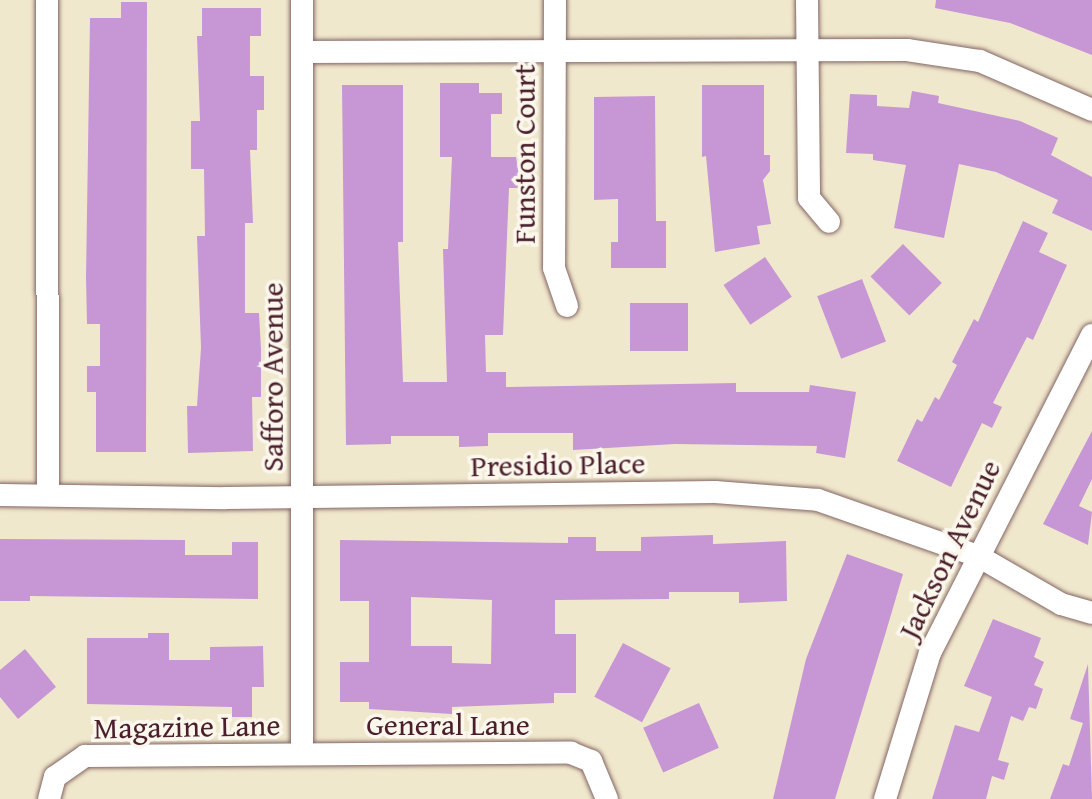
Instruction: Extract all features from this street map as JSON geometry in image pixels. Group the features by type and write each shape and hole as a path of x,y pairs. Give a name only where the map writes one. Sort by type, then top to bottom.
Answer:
{"street":[{"path":"47,0 48,494"},
{"name":"Safforo Avenue","path":"302,0 302,754"},
{"name":"Funston Court","path":"555,0 554,268 567,306"},
{"path":"807,0 809,198 829,222"},
{"path":"302,52 907,50 980,61 1092,110"},
{"name":"Jackson Avenue","path":"885,799 930,653 1092,335"},
{"name":"Presidio Place","path":"0,495 302,497 715,492 818,500 978,556 1061,604 1092,613"},
{"name":"General Lane","path":"302,754 571,753 591,761 607,799"},
{"name":"Magazine Lane","path":"49,799 55,777 85,756 302,754"}],"building":[{"path":"936,0 1092,0 1092,55 1010,23 935,8"},
{"path":"121,2 147,2 146,452 96,452 96,392 87,392 87,366 100,366 100,324 87,324 90,18 121,18"},
{"path":"202,8 261,8 261,36 250,36 250,76 264,76 264,110 257,110 257,150 250,150 253,223 245,223 245,313 259,313 261,349 261,397 252,397 253,451 188,453 187,406 197,406 201,348 197,236 205,236 204,169 191,169 191,121 200,121 197,36 202,36"},
{"path":"440,83 479,83 479,93 502,93 502,114 491,114 491,157 516,157 518,168 518,188 509,188 503,335 485,335 486,372 506,372 506,387 736,383 736,392 809,392 810,385 856,392 845,458 816,453 817,446 675,444 573,450 573,433 488,433 488,446 459,447 459,436 391,436 391,444 346,445 342,85 403,85 403,242 398,242 403,382 447,382 443,249 448,249 452,157 440,157"},
{"path":"702,85 764,85 764,155 770,155 770,171 763,180 771,224 757,226 760,244 715,252 706,156 702,157"},
{"path":"912,91 939,96 938,103 1020,121 1058,138 1051,155 1092,177 1092,231 1052,213 1058,200 996,172 959,164 944,238 894,228 906,165 873,160 873,154 846,153 850,94 877,95 877,106 909,108"},
{"path":"655,96 656,221 666,221 666,268 611,268 611,242 618,242 618,199 594,200 594,97"},
{"path":"1023,221 1048,233 1039,252 1067,265 1033,340 1027,337 993,403 1002,407 992,428 982,423 951,487 897,461 917,419 922,422 935,397 939,400 957,365 952,362 974,319 978,322"},
{"path":"903,244 942,283 909,315 870,277"},
{"path":"765,257 792,297 750,325 724,285"},
{"path":"862,279 886,342 841,359 817,296"},
{"path":"630,303 688,303 688,351 630,351"},
{"path":"1092,431 1092,479 1079,506 1092,512 1088,545 1043,524"},
{"path":"713,535 713,544 786,541 787,601 739,603 739,592 669,592 669,599 555,600 555,634 576,634 576,693 554,693 554,703 452,707 452,714 369,709 369,702 340,702 340,662 369,662 369,601 340,601 340,540 568,543 568,537 596,537 596,551 641,551 641,537","holes":["411,597 492,600 491,664 452,663 452,646 411,646"]},
{"path":"0,539 185,540 185,555 232,555 232,542 258,542 258,599 30,596 30,601 0,601"},
{"path":"847,554 903,574 885,635 835,799 773,799 806,659"},
{"path":"993,619 1041,638 1034,657 1044,662 1034,685 1043,689 1036,709 1029,707 1023,721 1011,716 998,760 1009,763 1004,780 992,776 986,799 932,799 955,725 979,732 992,697 964,686"},
{"path":"148,633 169,633 169,660 210,660 210,647 263,646 264,687 252,687 252,717 232,717 232,707 87,704 87,638 148,638"},
{"path":"623,643 671,668 642,722 594,697"},
{"path":"25,649 56,687 18,719 0,697 0,670"},
{"path":"1088,664 1092,799 1050,799 1063,764 1069,766 1083,723 1070,719"},
{"path":"699,703 719,748 663,773 643,728"}]}
